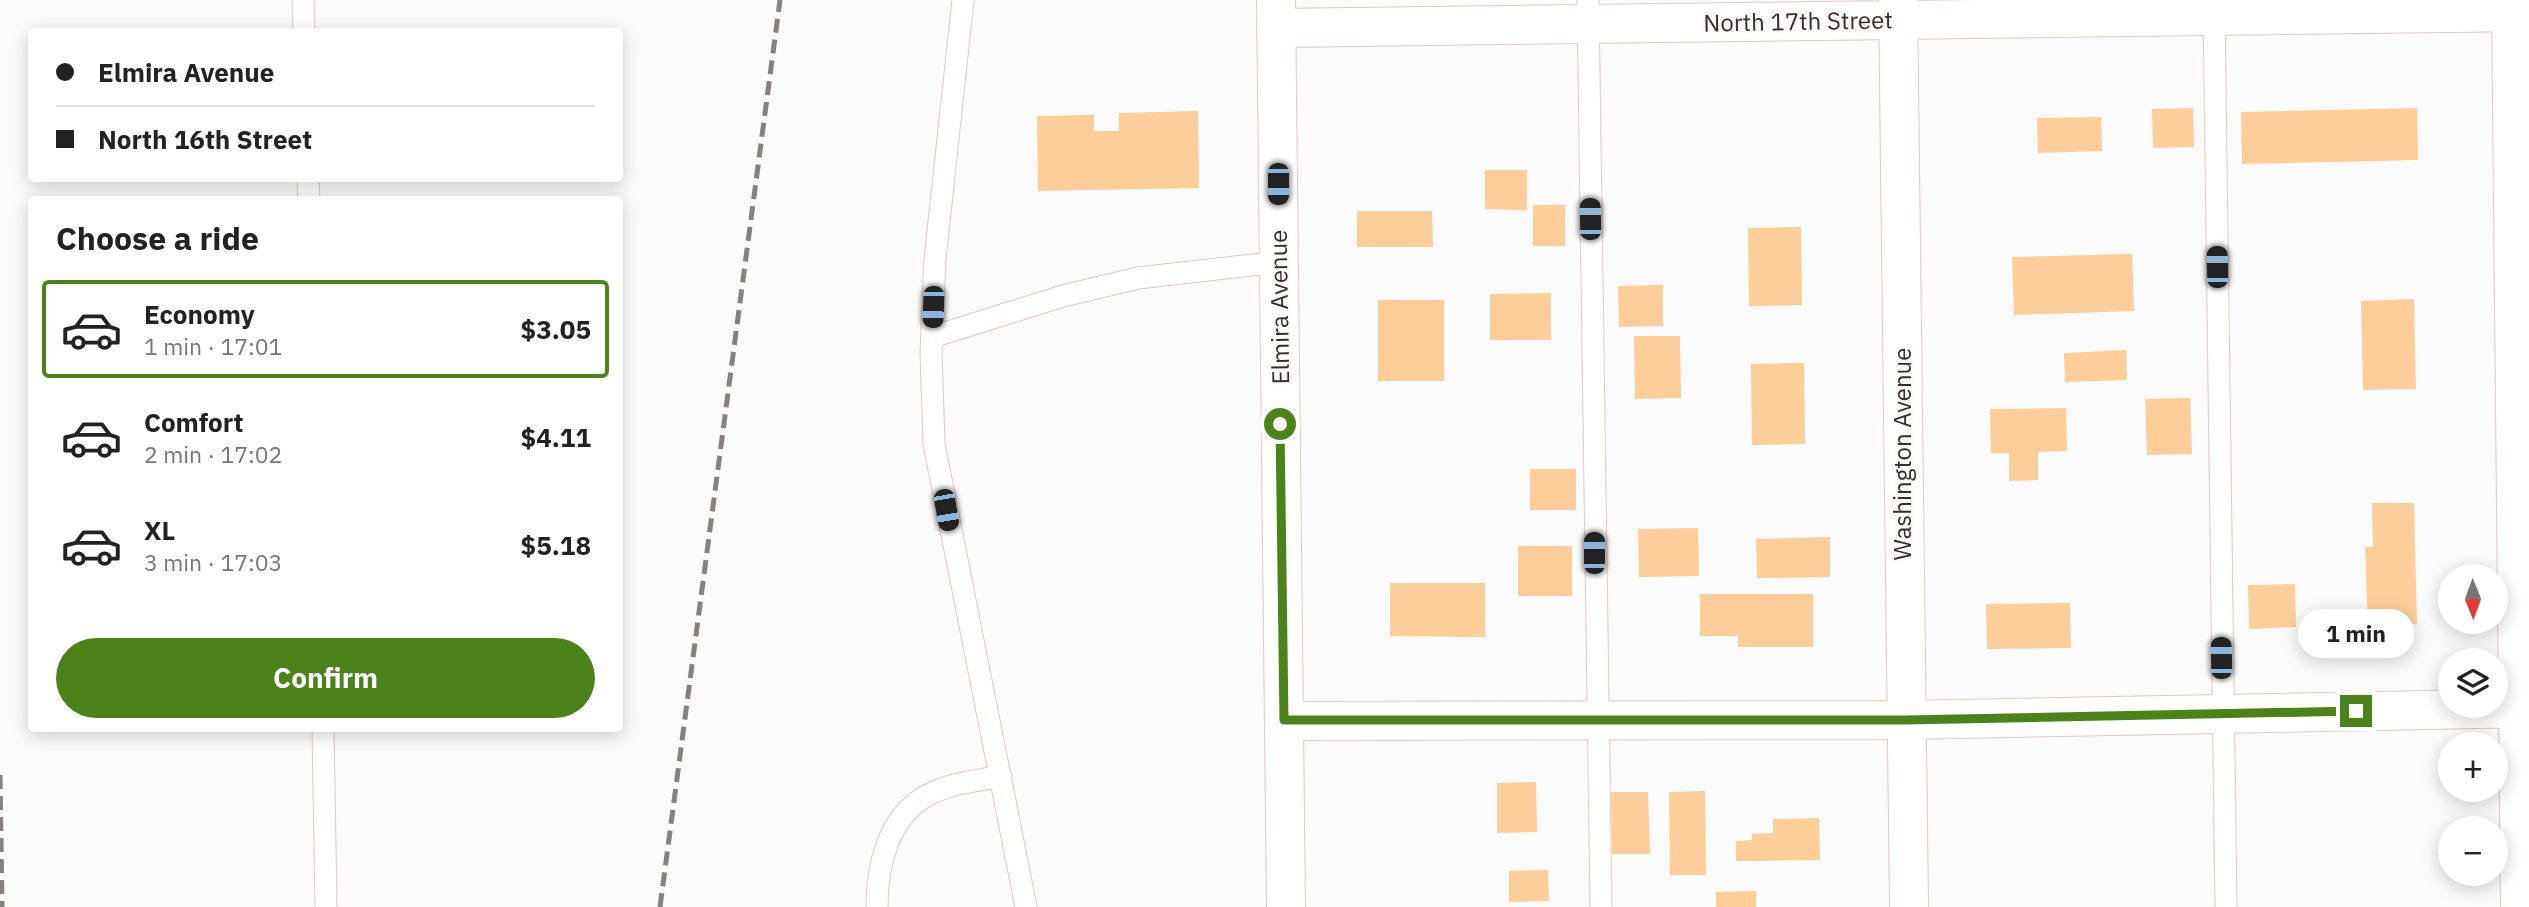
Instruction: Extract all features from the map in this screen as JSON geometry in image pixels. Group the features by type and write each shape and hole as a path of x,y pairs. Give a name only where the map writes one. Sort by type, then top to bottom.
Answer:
{"street":[{"name":"North 17th Street","path":"1276,14 2517,8"},
{"path":"2517,8 2524,708 2521,907"},
{"name":"Washington Avenue","path":"1899,10 1909,907"},
{"name":"Elmira Avenue","path":"1276,14 1286,907"},
{"path":"1284,720 1905,720 2524,708"}],"lane":[{"path":"303,0 304,28"},
{"path":"963,0 935,259 932,337 934,444 1026,907"},
{"path":"2214,8 2221,714 2226,907"},
{"path":"1588,12 1596,720 1601,907"},
{"path":"932,337 1063,296 1138,278 1279,262"},
{"path":"323,732 326,907"},
{"path":"877,907 877,878 883,854 909,810 934,792 1001,776"}],"building":[{"path":"2193,108 2194,147 2153,148 2152,109"},
{"path":"2417,108 2418,160 2242,164 2241,112"},
{"path":"1198,111 1199,188 1038,191 1037,116 1094,115 1094,131 1119,131 1119,113"},
{"path":"2101,117 2102,151 2038,153 2037,118"},
{"path":"1485,170 1527,170 1527,210 1485,209"},
{"path":"1533,205 1565,205 1565,246 1533,246"},
{"path":"1357,211 1432,211 1433,247 1357,247"},
{"path":"1801,227 1802,305 1749,306 1748,228"},
{"path":"2132,254 2134,311 2014,315 2012,257"},
{"path":"1663,285 1663,326 1619,327 1618,286"},
{"path":"1551,293 1551,340 1490,340 1490,294"},
{"path":"2414,299 2416,389 2363,390 2361,301"},
{"path":"1378,300 1444,300 1444,381 1378,381"},
{"path":"1634,336 1680,336 1681,398 1635,399"},
{"path":"2126,350 2127,380 2065,382 2064,353"},
{"path":"1804,363 1805,444 1752,445 1751,364"},
{"path":"2190,398 2192,454 2147,455 2145,399"},
{"path":"2066,408 2067,451 2038,452 2038,480 2009,481 2009,453 1991,453 1990,409"},
{"path":"1530,469 1576,469 1576,510 1530,510"},
{"path":"2372,503 2414,503 2417,624 2368,625 2365,547 2373,547"},
{"path":"1698,528 1699,576 1639,577 1638,529"},
{"path":"1830,537 1830,577 1757,578 1756,539"},
{"path":"1518,546 1572,546 1572,596 1518,596"},
{"path":"1390,583 1485,583 1485,637 1390,636"},
{"path":"2295,584 2296,627 2249,629 2248,585"},
{"path":"1700,594 1813,594 1813,647 1738,647 1738,636 1700,636"},
{"path":"2070,603 2071,648 1987,649 1986,604"},
{"path":"1536,782 1537,832 1497,833 1497,783"},
{"path":"1705,791 1706,875 1670,875 1669,792"},
{"path":"1611,792 1648,792 1650,854 1612,854"},
{"path":"1819,818 1820,860 1736,861 1736,841 1752,840 1752,834 1773,833 1773,819"},
{"path":"1548,870 1549,901 1509,902 1509,871"},
{"path":"1756,891 1756,907 1716,907 1716,892"}],"railway":[{"path":"660,907 780,0"},
{"path":"0,775 2,907"}],"route":[{"path":"1280,424 1284,720 1905,720 2356,711"}]}
